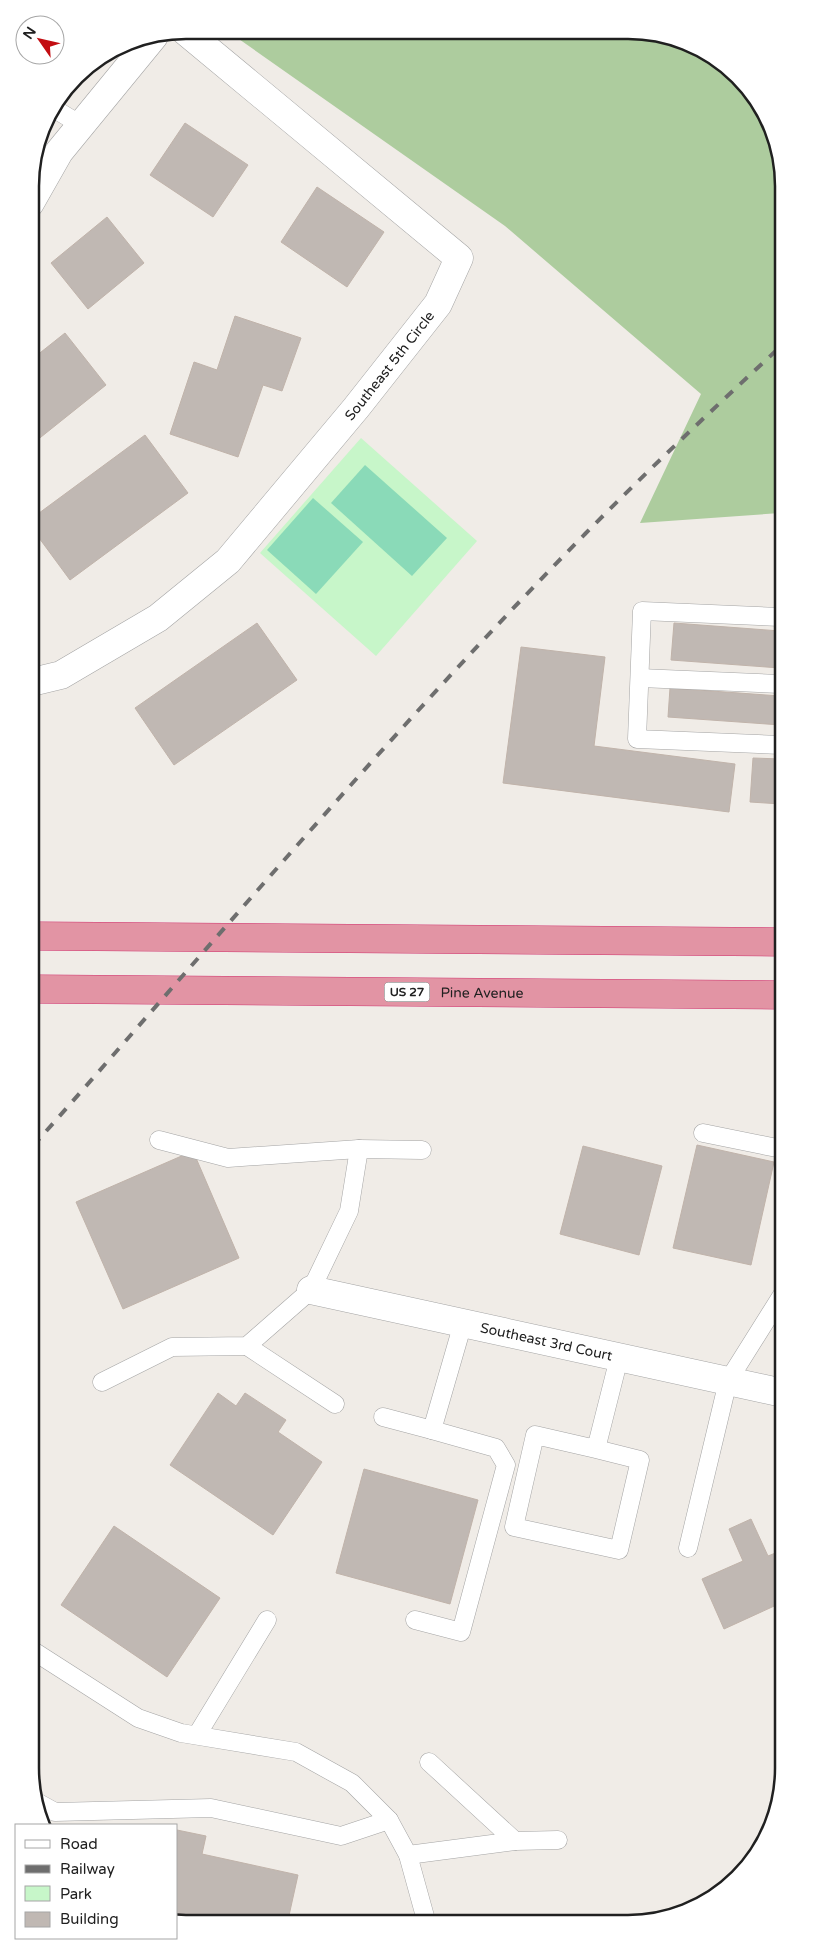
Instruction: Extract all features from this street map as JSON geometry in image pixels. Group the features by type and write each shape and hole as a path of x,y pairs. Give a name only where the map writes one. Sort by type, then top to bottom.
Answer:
{"highway":[{"path":"39,936 775,942"},
{"name":"Pine Avenue","path":"39,988 775,995"}],"street":[{"name":"Southeast 5th Circle","path":"39,680 61,675 158,618 228,561 356,408 438,304 459,258 195,39"},
{"path":"39,187 59,152 147,45"},
{"name":"Southeast 3rd Court","path":"311,1290 775,1392"}],"lane":[{"path":"59,112 80,125"},
{"path":"775,617 642,611 637,740 775,745"},
{"path":"640,678 775,684"},
{"path":"703,1133 775,1148"},
{"path":"159,1140 228,1158 359,1149 422,1150"},
{"path":"247,1346 311,1290 349,1212 359,1149"},
{"path":"688,1548 728,1382 775,1306"},
{"path":"432,1430 463,1323"},
{"path":"102,1382 172,1347 247,1346 335,1404"},
{"path":"596,1449 619,1358"},
{"path":"383,1417 496,1448 506,1465 462,1632 414,1620"},
{"path":"535,1435 596,1449 640,1460 619,1550 514,1527 535,1435"},
{"path":"197,1735 267,1620"},
{"path":"39,1655 138,1718 181,1733 296,1752 352,1783 389,1820 408,1854 425,1915"},
{"path":"429,1762 515,1841"},
{"path":"44,1806 56,1812 78,1818 211,1808 341,1836 389,1820"},
{"path":"408,1854 515,1841 558,1840"}],"green space":[{"path":"239,39 638,39 666,44 684,50 702,58 718,69 745,96 756,112 770,148 774,167 775,513 640,523 701,394 505,226"},
{"path":"361,438 477,541 376,656 260,553"},
{"path":"365,465 447,538 412,576 331,503"},
{"path":"313,498 363,542 316,594 267,550"}],"building":[{"path":"185,123 248,165 213,217 150,175"},
{"path":"317,187 384,232 347,287 281,242"},
{"path":"107,217 144,263 88,309 51,263"},
{"path":"235,316 301,338 282,391 263,385 238,457 170,434 194,362 217,370"},
{"path":"65,333 106,385 39,439 39,354"},
{"path":"145,435 188,493 70,580 39,538 39,513"},
{"path":"257,623 297,680 174,765 135,708"},
{"path":"674,623 775,631 775,668 671,660"},
{"path":"521,647 605,657 594,746 735,764 729,812 503,783"},
{"path":"670,688 775,696 775,725 668,717"},
{"path":"753,758 775,759 775,804 750,802"},
{"path":"697,1145 774,1162 751,1265 673,1248"},
{"path":"583,1146 662,1166 639,1255 560,1234"},
{"path":"193,1151 239,1258 123,1309 76,1202"},
{"path":"218,1393 236,1406 245,1393 286,1420 278,1432 322,1462 273,1535 170,1465"},
{"path":"364,1469 478,1500 450,1604 336,1573"},
{"path":"751,1519 768,1556 775,1553 775,1606 724,1629 702,1579 743,1561 729,1529"},
{"path":"114,1526 220,1598 167,1677 61,1605"},
{"path":"178,1830 206,1836 202,1854 298,1875 289,1915 178,1915"}],"railway":[{"path":"39,1139 305,837 513,608 633,487 775,352"}]}
